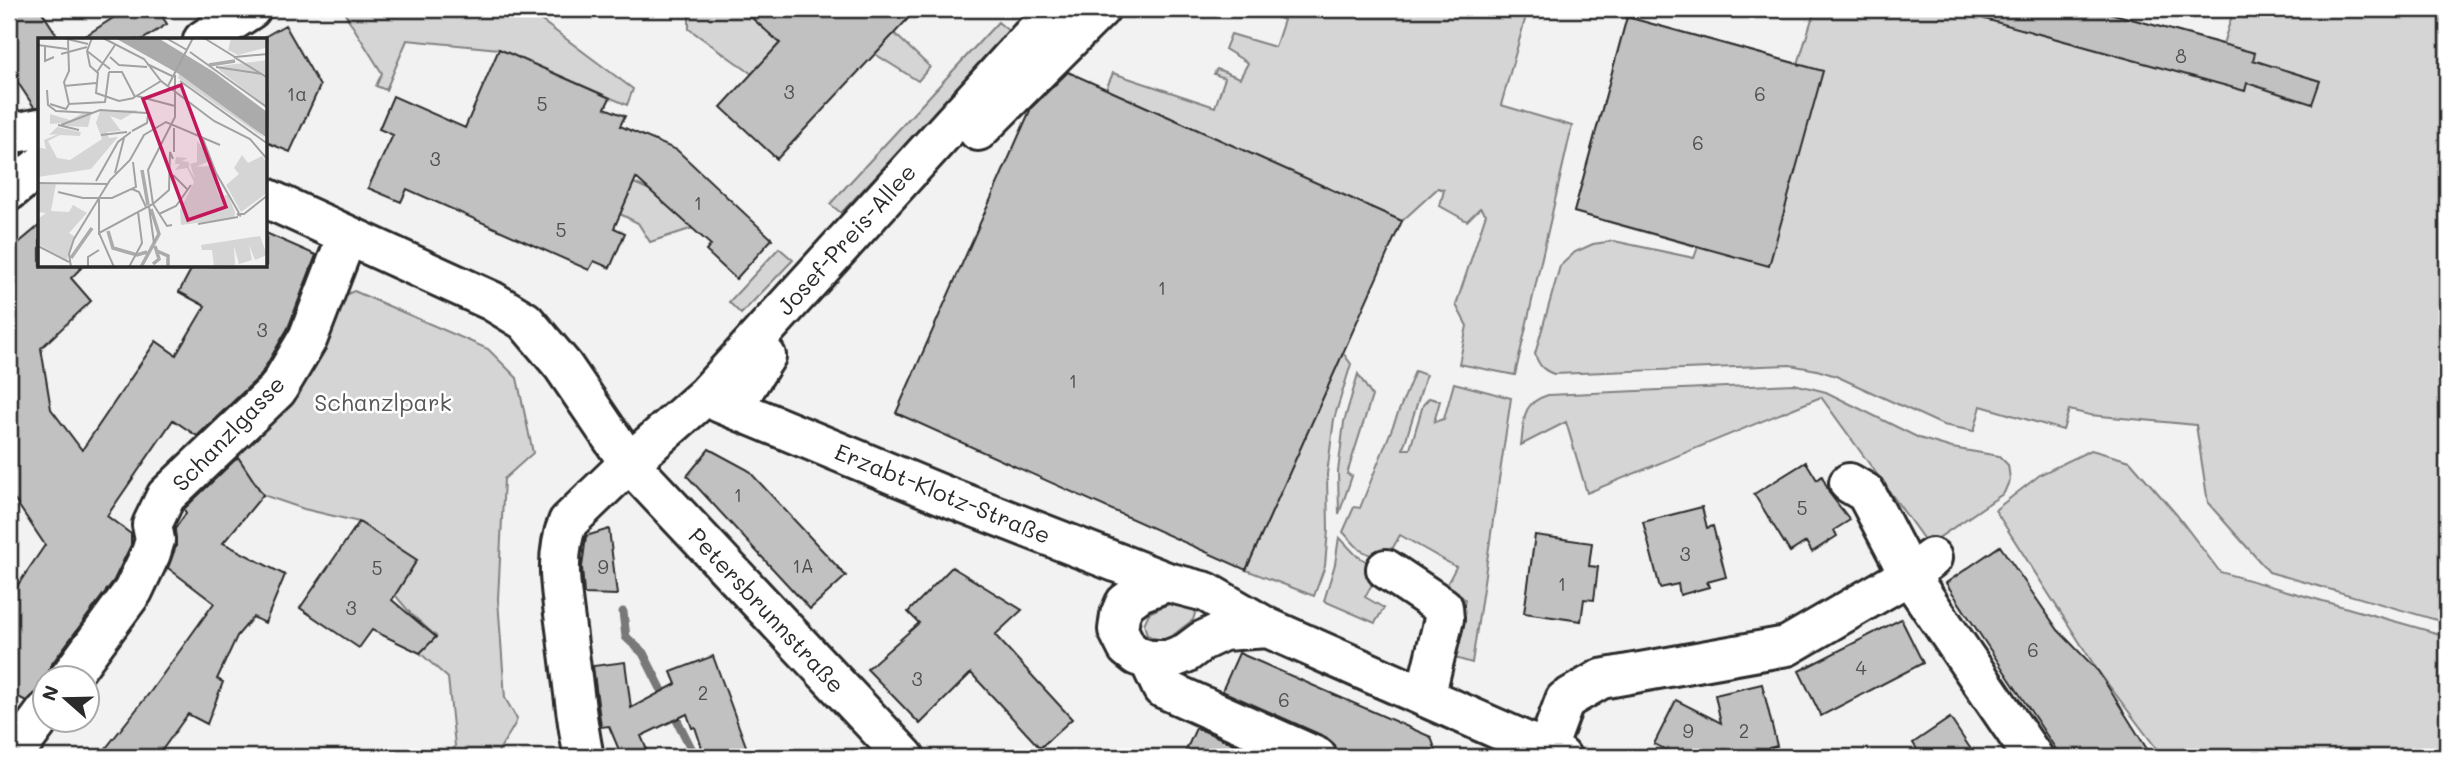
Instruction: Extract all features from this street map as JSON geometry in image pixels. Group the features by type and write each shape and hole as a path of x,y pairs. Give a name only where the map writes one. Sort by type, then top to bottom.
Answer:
{"street":[{"path":"206,38 251,9"},
{"name":"Josef-Preis-Allee","path":"584,757 578,730 560,567 563,533 568,522 629,463 706,395 1056,9"},
{"name":"Josef-Preis-Allee","path":"727,405 771,349 800,320 826,288 1100,9"},
{"path":"9,130 20,132 38,128"},
{"path":"9,191 38,168"},
{"name":"Petersbrunnstraße","path":"268,199 492,301 525,321 563,366 629,463 905,757"},
{"name":"Schanzlgasse","path":"79,664 133,591 152,553 155,540 152,525 166,496 277,390 308,338 347,236"},
{"name":"Erzabt-Klotz-Straße","path":"727,405 943,495 1167,582 1206,592 1268,628 1553,754"},
{"path":"1849,483 1866,493 1921,566 2033,757"},
{"path":"1553,754 1565,700 1601,679 1787,646 1921,566"},
{"path":"1386,569 1443,607 1444,619 1425,696"},
{"path":"1167,582 1140,592 1125,603 1119,615 1118,630 1127,648 1137,656 1149,660 1162,688 1317,757"},
{"name":"Erzabt-Klotz-Straße","path":"1149,660 1168,660 1186,653 1202,641 1223,631 1268,628"},
{"path":"12,757 32,730"}],"green space":[{"path":"342,9 526,9 633,89 627,105 499,49 407,40 386,90 376,86 382,73"},
{"path":"689,9 742,9 780,43 752,74 689,29"},
{"path":"1251,9 1528,9 1501,105 1572,126 1515,375 1459,364 1467,326 1456,305 1486,214 1480,208 1467,221 1440,206 1444,190 1438,188 1402,221 1106,89 1113,73 1215,107 1225,78 1214,74 1217,69 1240,78 1248,63 1225,49 1231,34 1275,47 1284,20"},
{"path":"1815,9 2095,9 2223,44 2234,9 2447,9 2447,623 2269,572 2208,503 2196,425 2090,415 2069,410 2063,430 1981,406 1974,431 1943,425 1836,376 1790,365 1554,374 1542,367 1535,354 1560,266 1575,252 1593,244 1614,241 1694,258 1698,247 1574,212 1627,17 1798,64"},
{"path":"998,22 1011,33 841,213 830,204"},
{"path":"894,33 930,67 918,81 875,54"},
{"path":"634,183 650,190 693,228 650,242 638,223 616,212"},
{"path":"779,248 793,260 741,314 729,302"},
{"name":"Schanzlpark","path":"354,291 488,349 517,378 533,453 504,479 498,599 505,698 517,719 496,757 449,757 455,746 448,678 420,653 436,636 411,614 395,595 417,560 359,522 304,509 263,495 238,457 277,407 333,300"},
{"path":"1343,353 1351,364 1334,419 1327,474 1328,530 1325,566 1314,596 1246,570"},
{"path":"1415,371 1426,375 1403,449 1410,449 1423,405 1429,398 1440,401 1434,422 1444,419 1454,383 1511,398 1472,663 1455,658 1465,599 1445,588 1456,567 1400,535 1385,562 1360,550 1343,532 1354,507 1360,508"},
{"path":"1358,374 1372,396 1347,474 1352,476 1339,514 1338,472 1344,422"},
{"path":"1794,384 1826,392 1919,438 1952,448 1999,456 2008,465 2010,479 2004,493 1928,545 1821,397 1587,493 1566,422 1521,445 1528,408 1548,395"},
{"path":"2091,450 2130,461 2176,514 2220,572 2447,636 2447,757 2163,757 2098,671 1995,510 2041,474"},
{"path":"1339,537 1356,555 1380,570 1365,597 1384,608 1375,623 1324,601 1335,564"},
{"path":"1176,600 1189,602 1196,610 1193,620 1166,639 1147,635 1144,624 1149,613"}],"building":[{"path":"9,9 40,9 59,38 38,38 38,107 34,107 9,69"},
{"path":"127,9 157,9 167,24 145,38 82,38"},
{"path":"742,9 917,9 777,159 721,107 780,43"},
{"path":"1975,9 2095,9 2255,53 2253,60 2320,81 2312,104 2247,83 2245,91 1974,16"},
{"path":"1627,17 1823,71 1769,266 1574,212"},
{"path":"285,25 320,86 290,152 268,143 266,36"},
{"path":"499,49 610,98 605,108 625,116 620,126 677,150 772,239 736,279 706,251 711,245 636,178 614,228 625,233 610,268 594,261 589,270 407,189 401,202 368,188 393,135 379,129 393,96 465,128"},
{"path":"1068,72 1402,221 1246,570 896,413 1031,108"},
{"path":"38,227 38,268 81,268 71,278 91,301 41,348 51,409 82,450 156,341 176,355 205,306 179,292 192,268 268,268 268,234 316,255 288,328 260,376 197,436 173,420 107,516 131,534 131,545 114,580 52,664 32,664 32,696 26,701 9,692 9,598 45,545 9,491 9,416 13,412 9,392 9,251"},
{"path":"709,449 748,470 846,576 810,609 687,476"},
{"path":"238,457 263,495 223,543 285,575 265,623 253,617 237,636 217,679 223,682 207,724 188,714 157,757 99,757 151,691 214,603 168,568 176,546 175,529 186,513 184,509"},
{"path":"1806,462 1817,480 1822,476 1830,494 1850,520 1834,530 1837,536 1812,552 1806,542 1790,552 1754,494"},
{"path":"1702,507 1707,528 1713,526 1726,577 1707,582 1709,587 1680,595 1678,584 1660,588 1643,522"},
{"path":"359,522 417,560 392,600 436,637 420,653 372,630 359,648 300,608"},
{"path":"609,529 617,595 584,594 582,567 586,536"},
{"path":"1535,535 1592,543 1589,566 1598,567 1594,600 1584,599 1581,621 1524,613"},
{"path":"2000,546 2058,630 2098,671 2152,757 2061,757 1946,583"},
{"path":"952,567 1022,610 995,635 1072,719 1040,748 971,673 920,724 867,669 919,623 908,612"},
{"path":"1901,619 1923,663 1821,716 1799,671"},
{"path":"1239,653 1431,737 1438,757 1338,757 1335,745 1326,737 1222,691"},
{"path":"713,656 750,757 705,757 695,727 692,728 687,714 641,736 650,757 622,757 609,726 601,727 593,666 625,662 631,708 676,684 671,672"},
{"path":"1762,684 1777,746 1769,748 1770,754 1756,757 1681,757 1654,744 1676,700 1721,723 1715,695"},
{"path":"1950,718 1976,757 1922,757 1913,743"},
{"path":"1196,728 1204,731 1264,757 1183,757"}],"waterway":[{"path":"623,612 626,637 643,653 693,757"}]}
